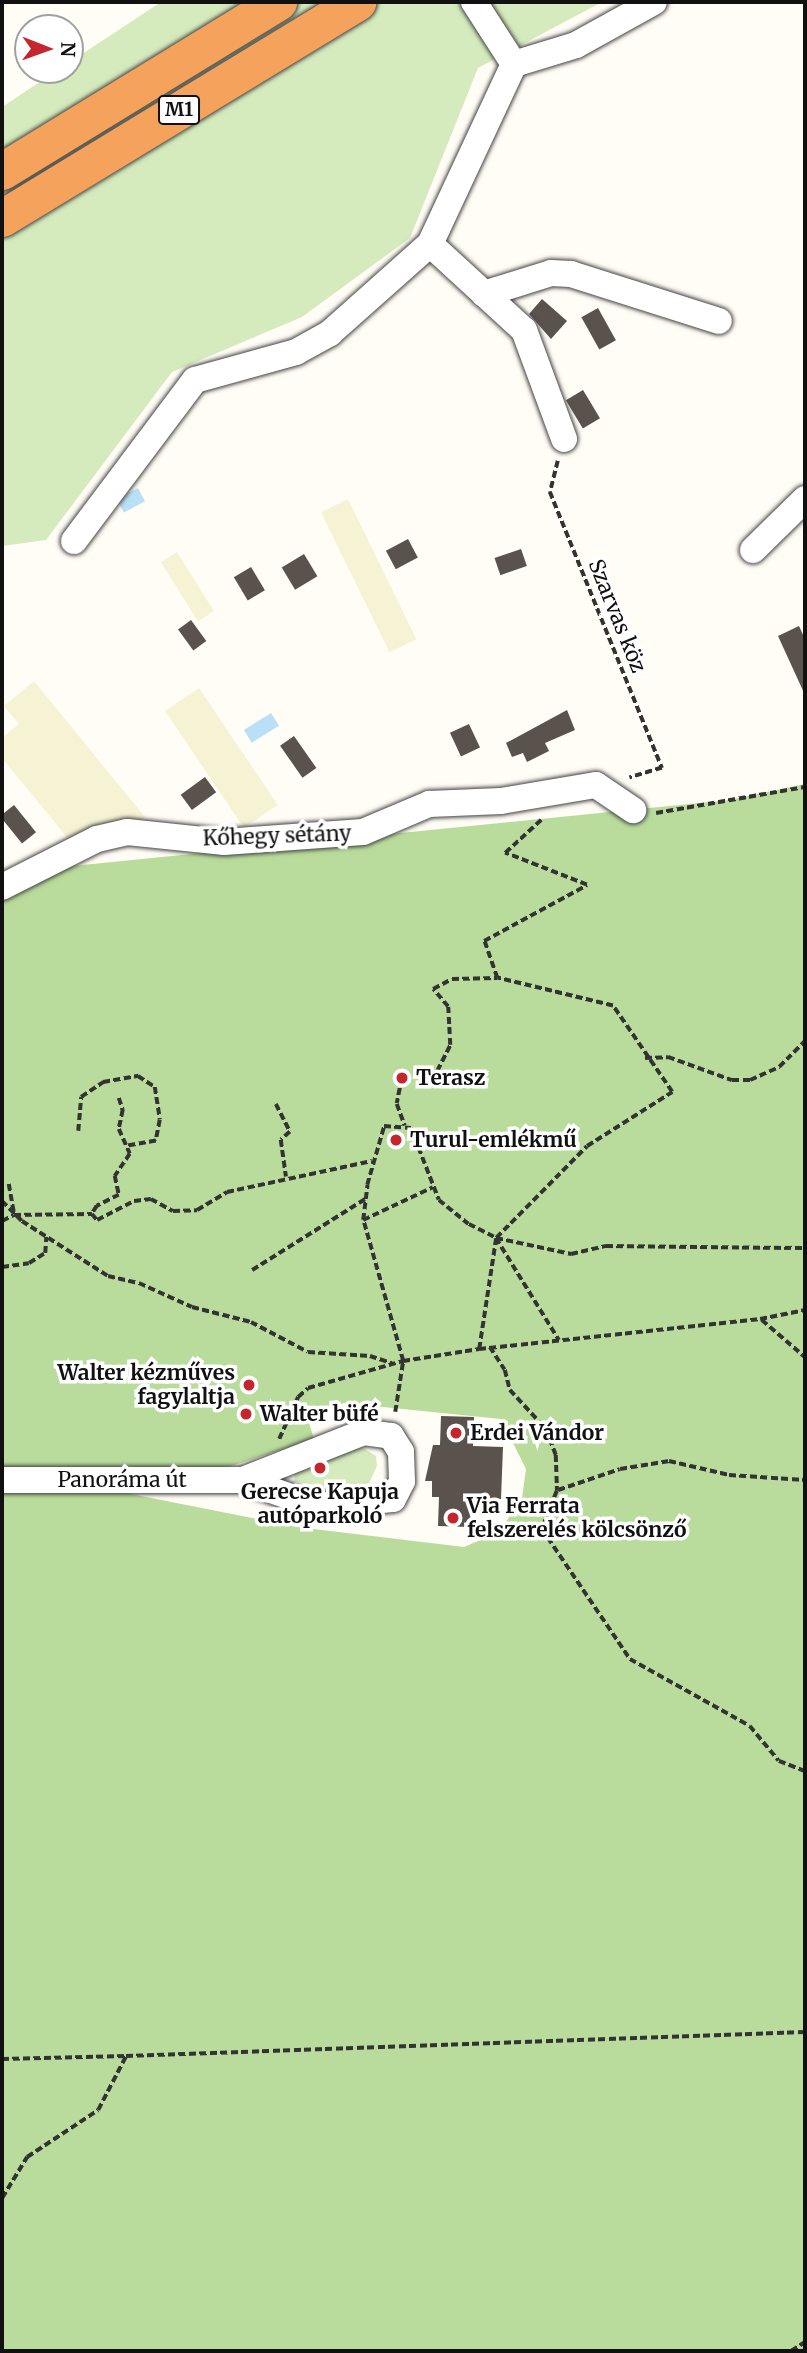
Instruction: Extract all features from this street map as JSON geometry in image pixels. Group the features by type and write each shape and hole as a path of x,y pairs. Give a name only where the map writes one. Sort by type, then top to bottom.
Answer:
{"highway":[{"name":"M1","path":"2,171 278,2"},
{"name":"M1","path":"2,218 357,2"}],"street":[{"path":"474,2 514,64"},
{"path":"74,541 195,380 296,352 330,333 430,244 514,64 576,45 654,2"},
{"path":"430,244 528,337 564,439"},
{"path":"484,294 551,273 571,274 719,321"},
{"path":"753,550 805,499"},
{"name":"Kőhegy sétány","path":"2,887 97,839 127,832 225,842 363,832 429,804 501,801 596,785 633,810"},
{"path":"373,1431 391,1436 399,1446 403,1468 400,1490 393,1499 316,1506 243,1480 351,1435 373,1431"},
{"name":"Panoráma út","path":"2,1480 243,1480"}],"path":[{"name":"Szarvas köz","path":"564,439 550,492 662,768 627,779"},
{"path":"633,810 662,814 805,787"},
{"path":"497,978 484,941 587,885 505,853 546,816"},
{"path":"437,1071 450,1045 449,1020 448,1007 433,989 453,979 497,978 609,1003 645,1058 672,1092 587,1146 496,1238 479,1349"},
{"path":"645,1058 668,1057 732,1080 750,1080 779,1067 805,1041"},
{"path":"78,1131 80,1097 103,1082 138,1076 155,1087 160,1120 156,1141 128,1146"},
{"path":"401,1078 397,1104 405,1126"},
{"path":"92,1214 97,1206 119,1195 115,1176 130,1154 119,1129 123,1110 119,1098"},
{"path":"276,1104 290,1132 281,1140 286,1177"},
{"path":"391,1436 403,1361 363,1220 372,1161 384,1126 405,1126 414,1132 433,1187 453,1213 496,1238 571,1254 606,1245 805,1248"},
{"path":"92,1214 97,1220 134,1201 151,1199 173,1211 197,1210 227,1192 286,1177 372,1161"},
{"path":"9,1184 14,1215"},
{"path":"363,1220 433,1187"},
{"path":"252,1270 365,1199"},
{"path":"2,1201 14,1215 108,1276 139,1283 192,1307 251,1322 308,1352 370,1356 394,1364"},
{"path":"2,1221 14,1215 92,1214"},
{"path":"2,1267 29,1263 46,1253 46,1237"},
{"path":"496,1238 559,1340"},
{"path":"275,1446 302,1392 403,1361 489,1347 760,1319 805,1310"},
{"path":"760,1319 805,1357"},
{"path":"489,1347 505,1370 510,1390 546,1429 556,1455 558,1490 542,1529 630,1659 750,1726 779,1761 805,1771"},
{"path":"558,1490 620,1469 669,1461 729,1475 805,1480"},
{"path":"2,2059 590,2043 805,2032"},
{"path":"2,2198 27,2157 98,2110 126,2056"},
{"path":"791,2351 805,2342"}],"shaded area":[{"path":"348,499 416,639 389,652 321,512"},
{"path":"177,552 214,611 198,621 161,562"},
{"path":"34,681 145,817 115,841 79,852 2,758 2,738 19,724 4,706"},
{"path":"199,688 278,805 244,828 165,711"}],"green space":[{"path":"161,2 602,2 478,68 410,238 302,317 172,372 46,540 2,546 2,107 37,84 84,84 84,53"},
{"path":"805,784 805,2351 2,2351 2,892 33,870 729,800","holes":["344,1403 501,1419 526,1469 522,1498 499,1532 464,1547 297,1527 131,1494 133,1467 225,1468 314,1439 307,1417"]},
{"path":"357,1444 376,1456 377,1466 369,1483 341,1490 294,1481 296,1468"}],"water":[{"path":"138,488 145,501 124,513 117,499"},
{"path":"271,713 279,726 252,743 244,730"}],"building":[{"path":"542,299 567,321 551,339 529,314"},
{"path":"598,308 616,340 599,350 581,317"},
{"path":"583,390 600,418 583,429 566,400"},
{"path":"408,539 418,558 396,569 386,551"},
{"path":"521,549 527,566 500,575 495,558"},
{"path":"304,554 317,576 295,590 282,567"},
{"path":"251,567 265,590 248,600 234,577"},
{"path":"191,620 206,641 193,650 178,629"},
{"path":"799,626 805,639 805,695 778,636"},
{"path":"567,710 575,730 545,743 549,751 527,762 523,753 512,757 506,743"},
{"path":"469,724 480,748 461,756 450,733"},
{"path":"294,736 316,768 302,778 280,746"},
{"path":"205,777 216,792 192,810 181,795"},
{"path":"14,805 36,832 22,844 2,819 2,815"},
{"path":"441,1416 474,1417 473,1446 503,1447 501,1499 471,1498 470,1527 438,1526 439,1497 432,1497 432,1481 425,1481 433,1445 440,1445"}],"place":[{"name":"Terasz","path":"402,1078"},
{"name":"Turul-emlékmű","path":"396,1140"},
{"name":"Walter kézműves fagylaltja","path":"249,1385"},
{"name":"Walter büfé","path":"246,1414"},
{"name":"Erdei Vándor","path":"456,1433"},
{"name":"Gerecse Kapuja autóparkoló","path":"320,1468"},
{"name":"Via Ferrata felszerelés kölcsönző","path":"453,1518"}]}
